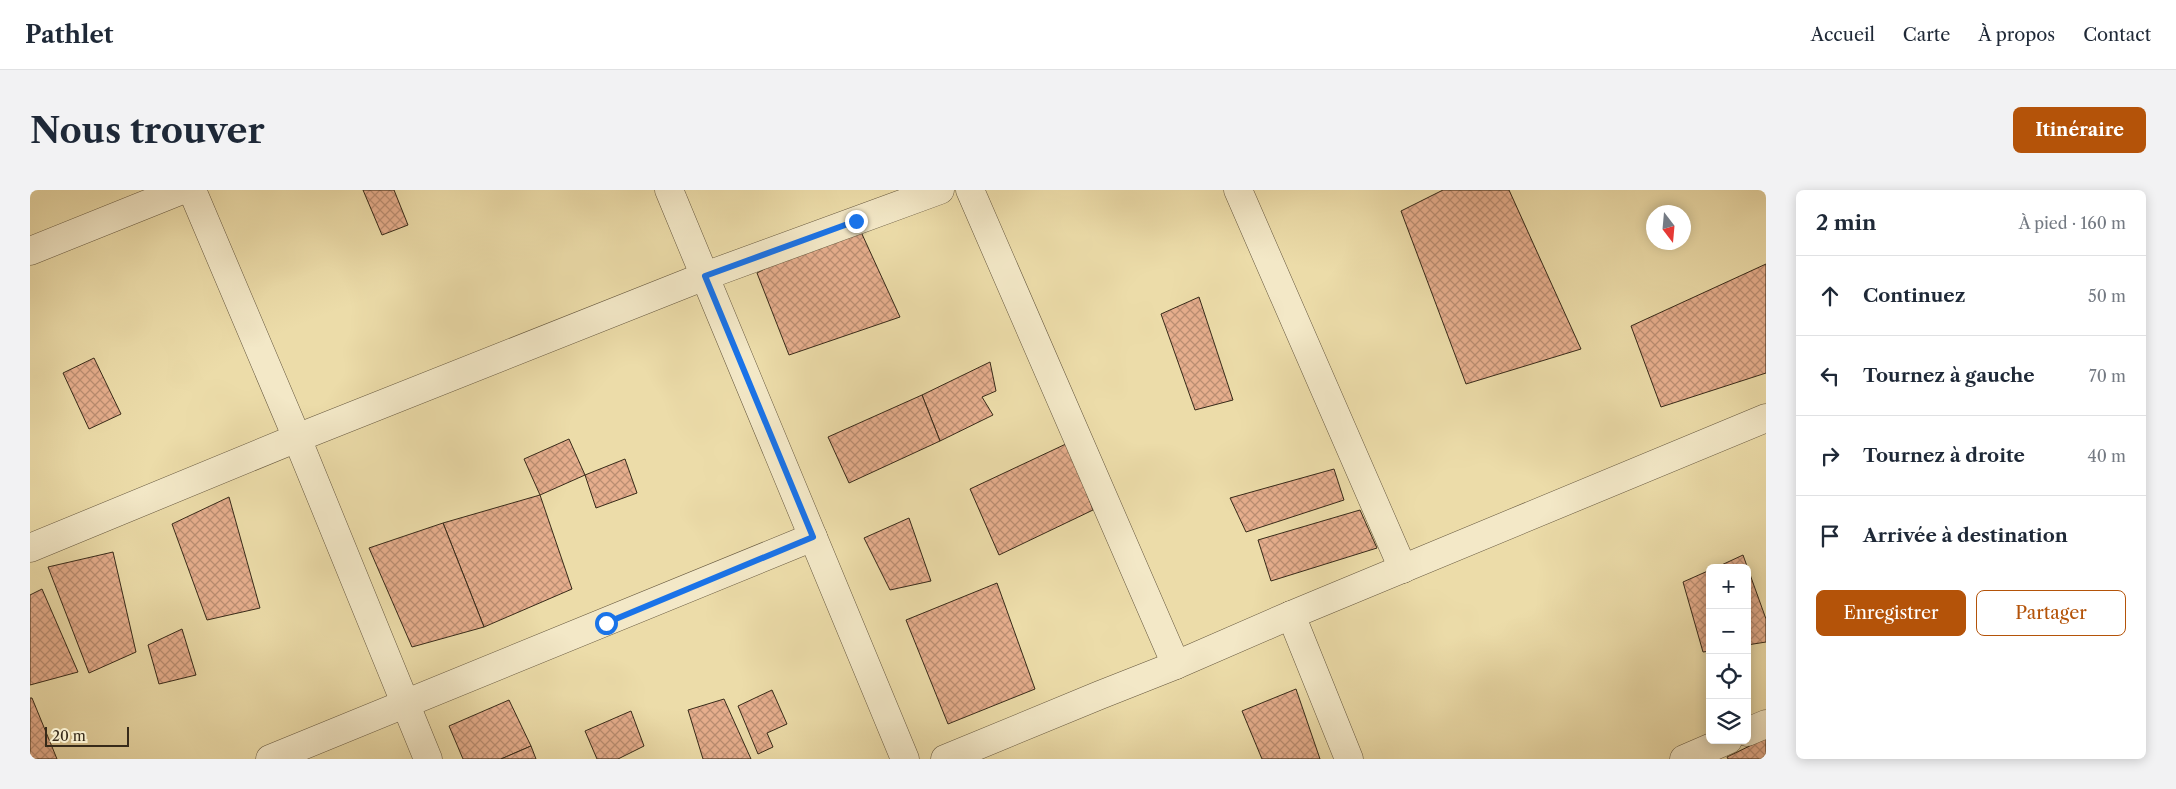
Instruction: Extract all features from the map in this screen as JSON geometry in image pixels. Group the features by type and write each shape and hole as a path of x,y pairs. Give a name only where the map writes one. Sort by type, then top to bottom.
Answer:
{"street":[{"path":"30,251 182,190"},
{"path":"192,190 297,438 428,759"},
{"path":"669,190 906,759"},
{"path":"30,548 297,438 705,276 940,190"},
{"path":"970,190 1176,665"},
{"path":"1238,190 1403,569"},
{"path":"944,759 1176,665 1291,615 1766,418"},
{"path":"270,759 813,537"},
{"path":"1291,615 1350,759"},
{"path":"1751,730 1766,724"},
{"path":"1684,759 1719,744"}],"building":[{"path":"363,190 394,190 408,225 382,235"},
{"path":"1443,190 1509,190 1581,349 1466,384 1401,211"},
{"path":"856,221 900,317 789,355 757,273"},
{"path":"1766,264 1766,373 1661,407 1631,326"},
{"path":"1199,297 1233,400 1195,410 1161,314"},
{"path":"94,358 121,414 89,429 63,373"},
{"path":"990,362 996,391 982,397 993,415 940,441 922,395"},
{"path":"922,395 940,441 849,483 828,437"},
{"path":"569,439 585,475 540,495 524,459"},
{"path":"1068,443 1093,510 999,555 970,489"},
{"path":"625,459 637,493 596,508 585,475"},
{"path":"1334,469 1344,500 1246,532 1230,498"},
{"path":"540,495 572,589 484,627 443,523"},
{"path":"229,497 260,608 207,620 172,524"},
{"path":"1360,510 1377,548 1271,581 1258,540"},
{"path":"909,518 931,581 890,590 864,538"},
{"path":"443,523 484,627 412,647 369,548"},
{"path":"113,552 136,652 89,673 48,567"},
{"path":"1743,555 1746,564 1724,564"},
{"path":"1706,572 1706,652 1703,652 1683,582"},
{"path":"1751,577 1766,619 1766,642 1751,644"},
{"path":"997,583 1035,689 948,724 906,620"},
{"path":"42,589 78,672 30,685 30,595"},
{"path":"182,629 196,675 159,684 148,645"},
{"path":"1296,689 1320,759 1262,759 1242,711"},
{"path":"772,690 787,724 767,733 773,747 758,754 738,706"},
{"path":"30,698 32,698 57,759 30,759"},
{"path":"724,699 751,759 703,759 688,710"},
{"path":"509,700 531,746 501,759 463,759 449,726"},
{"path":"631,711 644,746 618,759 597,759 585,731"},
{"path":"1766,738 1766,759 1728,759 1727,757"},
{"path":"531,746 536,759 501,759"}],"route":[{"path":"606,623 813,537 705,276 856,221"}]}
